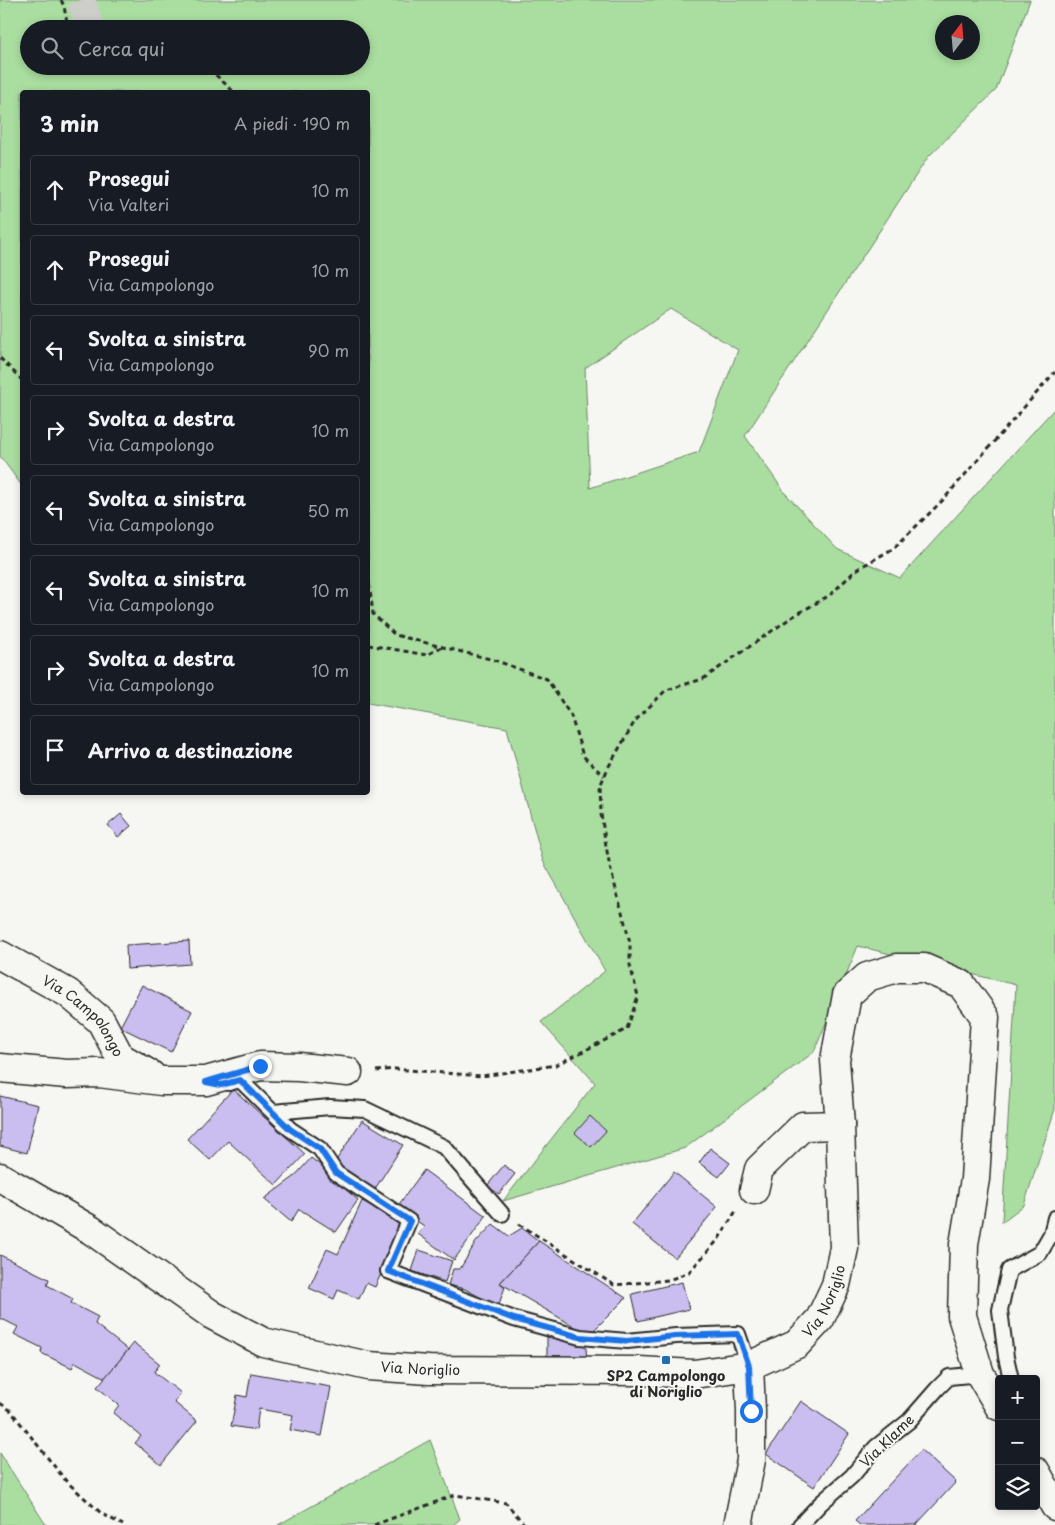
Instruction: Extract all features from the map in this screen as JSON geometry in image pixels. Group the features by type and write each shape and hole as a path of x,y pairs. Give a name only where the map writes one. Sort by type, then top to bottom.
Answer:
{"main road":[{"name":"Via Campolongo","path":"0,955 68,993 101,1020 120,1057 161,1081"},
{"name":"Via Noriglio","path":"0,1177 91,1230 212,1315 263,1342 368,1366 428,1370 639,1371 694,1374 749,1366 797,1344 820,1319 836,1285 844,1248 840,1126 835,1060 847,995 867,977 897,968 924,968 961,984 986,1016 975,1179 964,1244 962,1316 980,1374 995,1399"},
{"name":"Via Campolongo","path":"0,1068 68,1074 99,1073 161,1081 206,1082 260,1066 299,1067 348,1072"},
{"path":"754,1190 759,1169 803,1126 840,1126"},
{"path":"738,1525 751,1460 749,1366"},
{"path":"1040,1479 1055,1506"}],"lane":[{"name":"Via Campolongo","path":"206,1082 221,1085 240,1080 290,1129 320,1149 336,1173 410,1221 388,1271 514,1319 580,1337 627,1341 676,1336 738,1334 749,1366"},
{"path":"273,1112 330,1107 365,1109 444,1147 502,1214"},
{"path":"1010,1375 1000,1310 1008,1270 1040,1253 1051,1234 1055,1218"},
{"name":"Via Klame","path":"800,1525 821,1503 852,1476 876,1447 909,1421 949,1377 980,1374"}],"path":[{"path":"61,0 66,20"},
{"path":"215,75 232,90"},
{"path":"0,358 20,378"},
{"path":"348,1072 395,1069 482,1076 556,1065 627,1029 638,996 630,965 628,936 610,868 601,814 600,786 635,721 666,690 703,679 792,617 830,595 856,570 894,548 942,502 1055,372"},
{"path":"370,594 372,614 395,635 494,660 547,679 571,716 583,756 604,776"},
{"path":"370,645 427,655 442,647"},
{"path":"502,1214 614,1285 669,1280 689,1272 718,1240 739,1206 754,1190"},
{"path":"0,1403 10,1410 66,1481 102,1514 123,1525"},
{"path":"374,1525 455,1495 506,1503 525,1525"}],"green space":[{"path":"0,0 1030,0 996,90 928,157 745,436 785,493 837,549 900,578 1055,408 1055,1109 1024,1205 1002,1222 1016,985 858,946 814,1052 685,1148 503,1201 595,1083 541,1022 605,971 543,861 507,728 370,703 370,90 20,90 20,483 0,456","holes":["671,309 738,350 699,452 590,488 585,368"]},
{"path":"430,1440 460,1519 453,1525 278,1525"},
{"path":"0,1453 46,1525 0,1525"}],"building":[{"path":"121,814 131,826 118,837 108,825"},
{"path":"189,941 190,964 127,969 126,945"},
{"path":"142,985 192,1011 171,1052 120,1027"},
{"path":"233,1089 305,1154 276,1185 228,1141 210,1160 187,1139"},
{"path":"0,1096 38,1105 27,1153 0,1146"},
{"path":"590,1116 606,1131 591,1147 575,1133"},
{"path":"362,1120 403,1145 373,1192 332,1167"},
{"path":"710,1148 730,1163 719,1177 699,1163"},
{"path":"311,1158 346,1185 344,1188 358,1200 336,1232 299,1209 291,1222 264,1199 294,1177"},
{"path":"504,1165 515,1174 499,1194 487,1186"},
{"path":"424,1170 486,1216 454,1260 418,1234 424,1226 397,1207"},
{"path":"674,1172 717,1207 675,1258 632,1224"},
{"path":"362,1201 405,1221 375,1287 366,1283 359,1299 338,1290 334,1299 309,1288 327,1249 338,1254"},
{"path":"493,1224 509,1236 522,1228 539,1241 500,1283 505,1287 498,1307 465,1289 448,1285 453,1269 460,1269 476,1242"},
{"path":"539,1241 626,1298 589,1335 500,1283"},
{"path":"419,1250 452,1261 445,1282 412,1271"},
{"path":"0,1255 49,1279 47,1285 73,1299 71,1303 98,1317 95,1324 128,1350 105,1378 75,1362 72,1368 41,1353 42,1348 14,1334 18,1327 0,1318"},
{"path":"682,1282 689,1309 638,1321 632,1294"},
{"path":"547,1336 569,1336 586,1347 587,1365 547,1365"},
{"path":"134,1343 160,1364 154,1372 181,1393 174,1402 197,1421 161,1465 135,1443 141,1436 113,1413 119,1405 97,1387"},
{"path":"251,1373 331,1387 322,1436 290,1430 293,1415 259,1409 256,1430 231,1426 237,1395 247,1397"},
{"path":"801,1401 849,1434 814,1487 766,1454"},
{"path":"921,1450 956,1482 916,1525 860,1525 855,1521"}],"tunnel":[{"path":"81,0 88,20"}],"place":[{"name":"SP2 Campolongo di Noriglio","path":"666,1360"}],"route":[{"path":"260,1066 206,1082 221,1085 240,1080 290,1129 320,1149 336,1173 410,1221 388,1271 514,1319 580,1337 627,1341 676,1336 738,1334 749,1366 751,1411"}]}
